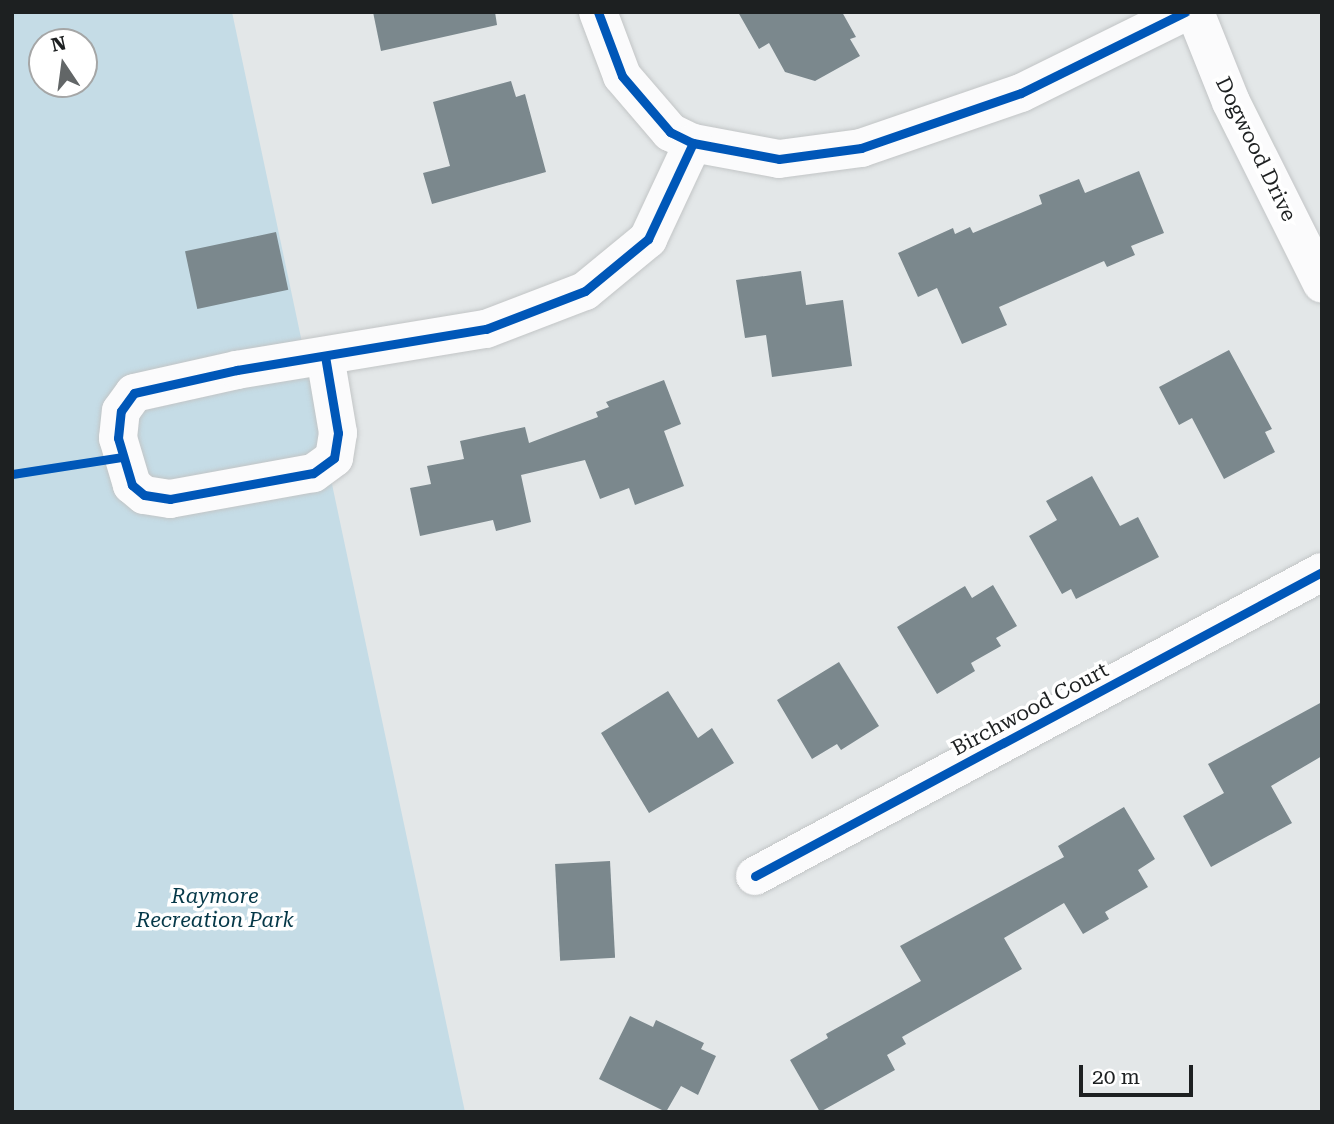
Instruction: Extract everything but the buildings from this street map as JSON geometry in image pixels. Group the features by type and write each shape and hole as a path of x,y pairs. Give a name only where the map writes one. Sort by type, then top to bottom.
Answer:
{"street":[{"path":"598,12 622,76 670,132 693,143 779,159 861,148 1021,93 1185,12"},
{"name":"Dogwood Drive","path":"1195,12 1230,102 1322,284"},
{"path":"325,356 338,433 334,458 313,473 170,499 144,495 132,485 118,439 121,411 134,393 325,356 485,329 585,291 648,239 693,143"},
{"name":"Birchwood Court","path":"755,876 1322,572"}],"green space":[{"name":"Raymore Recreation Park","path":"12,12 232,12 465,1112 12,1112"}],"cycle path":[{"path":"598,12 622,76 670,132 693,143 779,159 861,148 1021,93 1185,12"},
{"path":"325,356 338,433 334,458 313,473 170,499 144,495 132,485 118,438 121,411 134,393 237,370 486,329 585,291 648,239 693,143"},
{"path":"12,474 122,457"},
{"path":"755,876 1322,572"}]}
